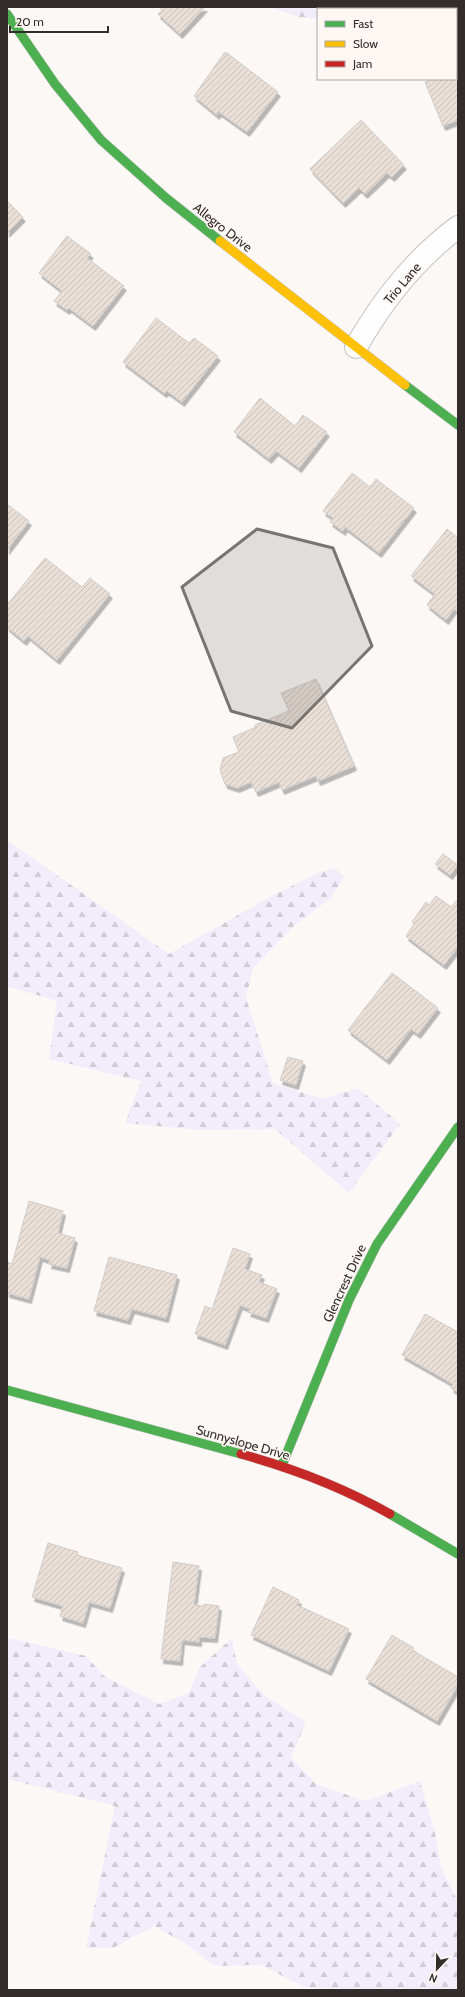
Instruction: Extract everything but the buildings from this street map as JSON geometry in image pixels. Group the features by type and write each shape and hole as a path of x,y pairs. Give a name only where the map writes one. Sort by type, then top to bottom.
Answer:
{"street":[{"name":"Allegro Drive","path":"7,14 55,84 101,140 166,198 356,347 458,424"},
{"name":"Trio Lane","path":"356,347 368,326 401,280 440,241 458,227"},
{"name":"Glencrest Drive","path":"282,1465 349,1300 377,1244 458,1128"},
{"name":"Sunnyslope Drive","path":"7,1390 282,1465 370,1503 458,1554"}],"highlighted area":[{"path":"257,529 333,548 372,646 292,728 231,711 182,587"}],"green space":[{"path":"269,7 366,7 317,8 317,19 300,17"},
{"path":"7,840 169,954 274,895 316,874 335,868 344,877 331,898 294,926 253,968 246,998 273,1083 322,1099 358,1088 400,1124 349,1193 275,1129 199,1130 125,1123 141,1081 49,1059 57,1001 7,986"},
{"path":"9,1638 86,1656 104,1676 159,1704 189,1693 199,1668 232,1638 237,1664 264,1695 306,1722 291,1758 316,1784 365,1801 420,1781 435,1833 441,1868 458,1902 458,1990 355,1990 304,1987 261,1965 214,1966 186,1944 154,1926 113,1948 86,1948 115,1806 7,1779 7,1645"}],"traffic: fast":[{"path":"7,14 55,84 101,140 166,198 220,241"},
{"path":"405,385 458,425"},
{"path":"282,1465 349,1300 377,1244 458,1127"},
{"path":"7,1390 241,1454"},
{"path":"390,1514 458,1554"}],"traffic: slow":[{"path":"220,241 405,385"}],"traffic: jam":[{"path":"241,1454 336,1487 390,1514"}]}
